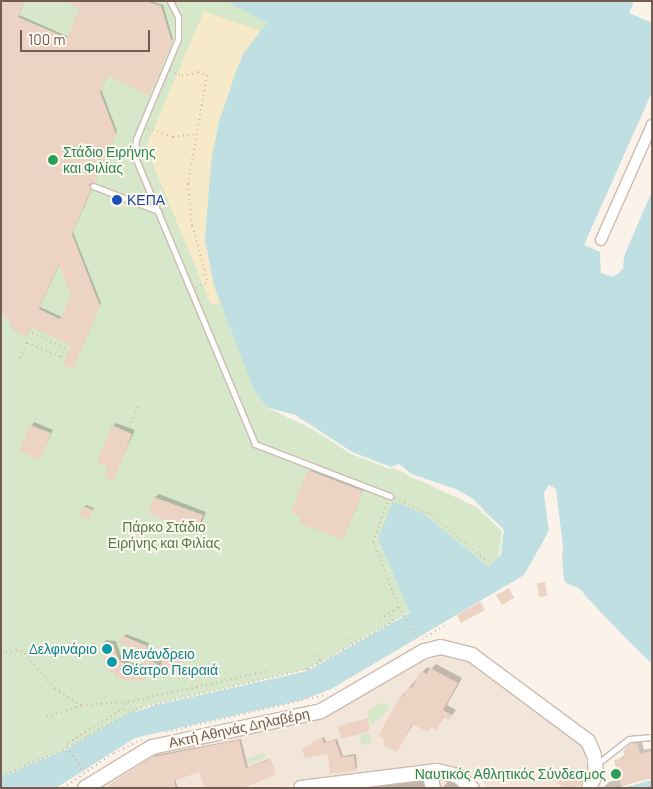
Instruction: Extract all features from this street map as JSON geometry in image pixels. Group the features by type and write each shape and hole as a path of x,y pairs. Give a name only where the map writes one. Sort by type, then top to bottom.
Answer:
{"street":[{"path":"601,240 652,125"},
{"name":"Ακτή Αθηνάς Δηλαβέρη","path":"85,788 142,751 177,740 321,711 424,651 449,647 472,655 583,737 599,756"},
{"path":"589,788 596,773 599,756"},
{"path":"429,772 433,788"},
{"path":"300,788 367,783 429,772 455,774 472,788"}],"lane":[{"path":"170,1 178,17 178,39 134,146 135,157 255,444 390,496"},
{"path":"93,186 158,211"},
{"path":"599,756 629,739 652,736"}],"path":[{"path":"175,73 185,76 198,72 207,75 195,134 188,192 195,240 207,279 200,287"},
{"path":"150,129 174,137 195,134"},
{"path":"20,358 27,343 61,358 65,348 29,332"},
{"path":"130,427 138,406"},
{"path":"418,640 399,607 373,542 390,496 430,514 486,560"},
{"path":"380,619 399,607"},
{"path":"1,776 67,747 136,709 298,673 322,663 393,621 390,613"},
{"path":"412,646 448,624"},
{"path":"349,638 353,646"},
{"path":"1,654 16,650 25,653 55,689 80,706"},
{"path":"317,655 322,663"},
{"path":"47,717 80,706 125,702 268,671"},
{"path":"255,674 257,682"},
{"path":"164,732 300,703 328,694"},
{"path":"68,743 122,709 125,702"},
{"path":"63,788 114,753 147,737"},
{"path":"67,747 84,772"}],"shaded area":[{"path":"446,654 469,661 583,746 591,767 583,788 487,788 477,775 433,767 320,779 278,788 97,788 153,754 325,717 424,661"},
{"path":"442,776 466,788 329,788"}],"green space":[{"name":"Πάρκο Στάδιο Ειρήνης και Φιλίας","path":"1,1 228,1 267,23 260,35 254,390 266,407 491,514 504,535 498,559 489,567 424,514 378,539 410,612 308,669 146,706 63,750 1,777"},
{"path":"382,703 388,704 388,710 371,726 367,710"},
{"path":"366,733 372,739 366,745 360,739"},
{"path":"264,753 266,758 249,764 247,759"}],"sand":[{"path":"204,11 263,32 252,41 235,71 212,152 205,240 221,303 211,305 146,147"}],"water":[{"path":"226,1 634,1 629,13 652,23 652,92 584,245 600,252 601,273 619,274 624,256 652,191 652,664 595,608 581,590 566,583 561,575 563,547 556,489 549,485 544,492 549,531 524,575 331,689 302,700 135,738 56,788 1,788 1,777 65,750 125,715 156,705 307,671 410,613 378,539 393,501 424,514 489,567 501,554 504,530 473,499 456,489 411,474 403,467 391,467 352,452 295,415 266,407 254,390 214,286 205,240 211,165 219,121 243,54 267,23"},
{"path":"652,780 652,788 622,788"}],"pier":[{"path":"652,188 624,256 623,269 613,277 601,273 600,252 603,272 613,274 620,268 621,255 630,232"},
{"path":"287,415 301,419 352,452 391,467 399,464 411,474 467,495 504,530 498,559 502,531 466,497 410,477 399,467 390,469 351,454 300,421 286,417"},
{"path":"549,485 556,489 564,580 567,585 577,587 652,666 593,610 580,592 564,584 559,575 561,547 553,490 550,488 547,492 552,529 529,571 549,530 544,493"}],"building":[{"name":"Στάδιο Ειρήνης και Φιλίας","path":"1,1 24,1 18,17 67,38 80,8 64,1 145,1 161,6 172,42 149,96 107,75 100,92 116,134 95,182 89,184 91,190 72,234 100,306 73,369 63,364 71,345 31,327 27,337 12,330 7,317 1,314","holes":["59,264 71,295 60,319 39,309"]},
{"path":"30,425 51,433 40,460 19,451"},
{"path":"112,425 132,434 114,481 104,477 108,466 97,462"},
{"path":"308,470 363,491 343,540 299,523 302,517 291,512"},
{"path":"154,497 203,515 197,532 148,513"},
{"path":"83,506 93,510 89,520 79,516"},
{"path":"545,582 547,596 539,597 537,583"},
{"path":"509,588 514,598 502,605 496,595"},
{"path":"480,602 485,610 461,623 457,615"},
{"path":"123,636 147,646 144,653 119,643"},
{"name":"Μενάνδρειο Θέατρο Πειραιά","path":"101,643 113,644 118,659 127,666 138,667 149,659 160,666 142,681 122,680 105,667"},
{"path":"167,650 184,657 178,673 160,666"},
{"path":"430,668 458,683 443,710 452,715 449,720 443,717 436,730 431,727 428,732 412,724 397,752 383,745 385,741 379,735 401,695 403,697 409,686 412,688 421,671 427,674"},
{"path":"368,718 370,731 341,739 338,726"},
{"path":"322,737 324,743 335,740 341,757 354,756 356,771 330,774 328,754 305,758 302,749"},
{"path":"239,740 246,768 271,759 276,775 242,788 205,788 199,772 174,781 176,788 106,788 153,757"},
{"path":"637,743 640,754 652,751 652,778 621,786 614,760 625,758 623,751 630,744"},
{"path":"559,770 582,782 578,788 564,788 552,779"}],"place":[{"name":"Στάδιο Ειρήνης και Φιλίας","path":"53,160"},
{"name":"ΚΕΠΑ","path":"117,200"},
{"name":"Δελφινάριο","path":"107,649"},
{"name":"Μενάνδρειο Θέατρο Πειραιά","path":"112,662"},
{"name":"Ναυτικός Αθλητικός Σύνδεσμος","path":"616,774"}]}
